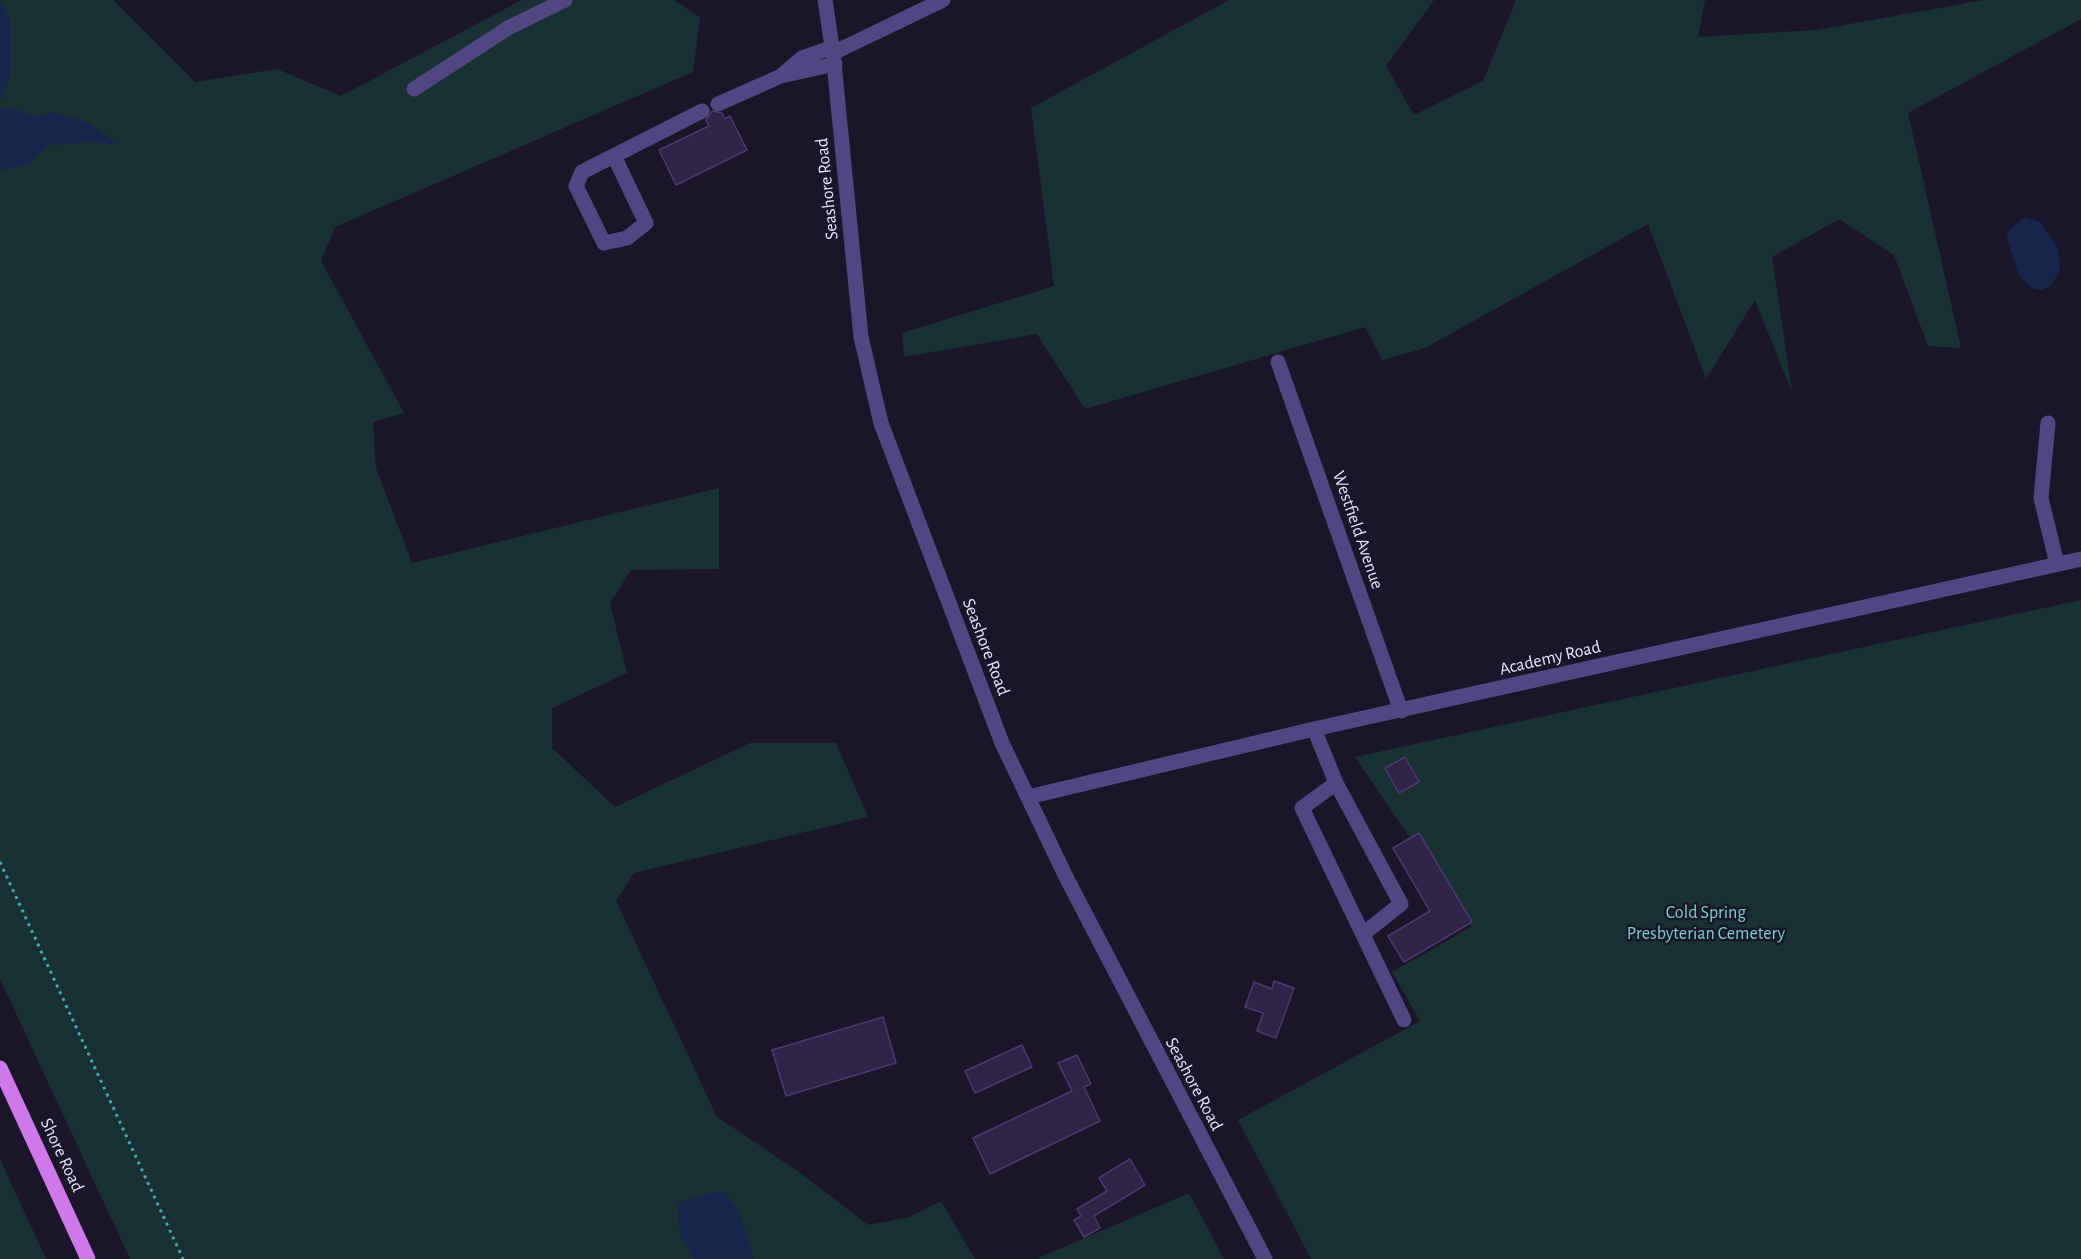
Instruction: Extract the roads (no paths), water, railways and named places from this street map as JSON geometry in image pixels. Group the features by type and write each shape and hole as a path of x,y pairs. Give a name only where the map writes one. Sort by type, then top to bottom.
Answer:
{"main road":[{"name":"Shore Road","path":"0,1068 88,1259"}],"street":[{"path":"414,89 508,28 565,0"},
{"name":"Seashore Road","path":"825,0 834,55 861,337 869,381 885,434 1002,743 1173,1087 1265,1259"},
{"path":"718,104 834,55 943,0"},
{"path":"614,156 646,223 627,238 604,243 576,186 582,172 702,111"},
{"name":"Westfield Avenue","path":"1278,362 1401,711"},
{"path":"2048,423 2041,498 2057,564"},
{"name":"Academy Road","path":"1028,797 1314,729 2081,559"},
{"path":"1314,729 1336,783 1401,904 1363,934"},
{"path":"1336,783 1302,808 1404,1020"}],"water":[{"path":"0,1 10,18 10,78 0,101"},
{"path":"7,107 37,117 55,112 89,123 117,144 91,142 48,145 29,164 0,170 0,109"},
{"path":"2025,217 2040,222 2058,248 2060,267 2058,275 2049,287 2041,290 2032,288 2019,276 2007,239 2008,231"},
{"path":"713,1192 724,1192 738,1210 754,1259 694,1259 680,1236 678,1203"}],"park label":[{"name":"Cold Spring Presbyterian Cemetery","path":"1706,923"}]}
